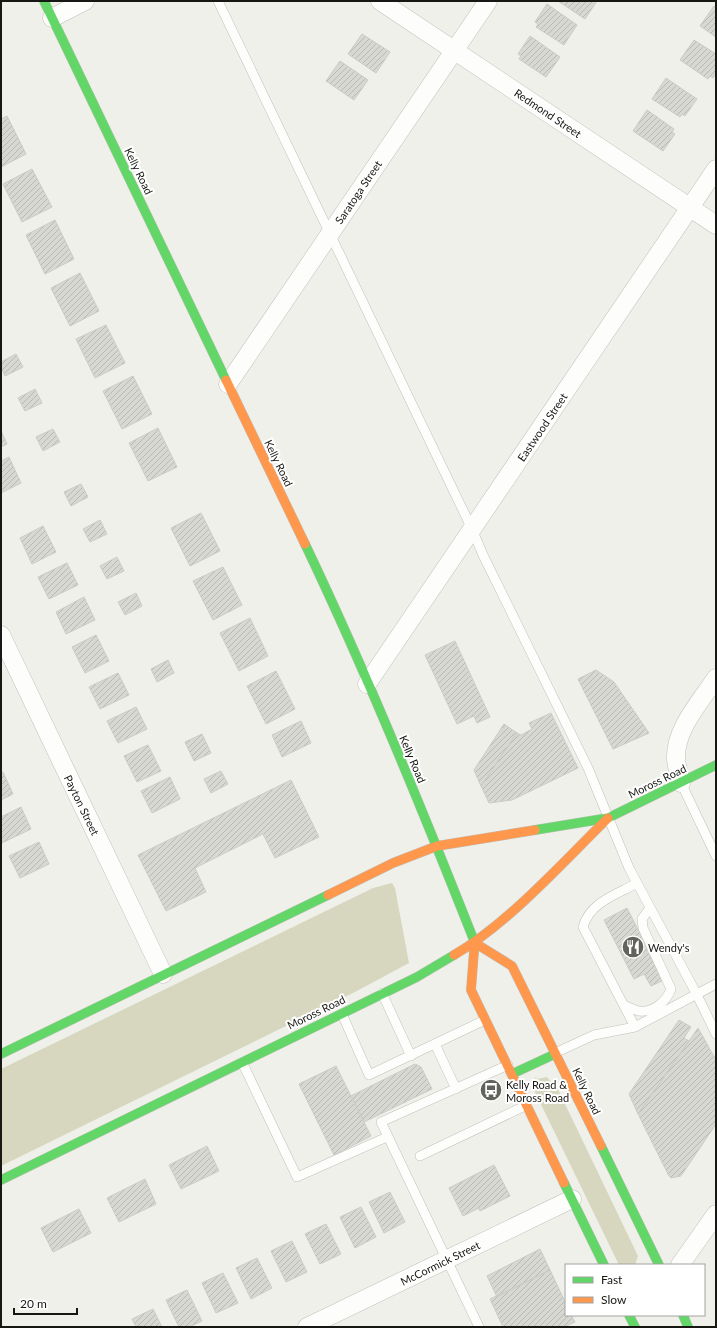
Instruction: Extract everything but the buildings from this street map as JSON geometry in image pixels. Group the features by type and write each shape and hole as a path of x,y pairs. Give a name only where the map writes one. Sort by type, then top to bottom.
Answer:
{"street":[{"name":"Kelly Road","path":"44,1 330,597 437,846 475,943 471,990 604,1264"},
{"path":"52,18 85,1"},
{"name":"Redmond Street","path":"380,1 716,225"},
{"name":"Saratoga Street","path":"228,384 488,1"},
{"name":"Eastwood Street","path":"367,684 716,169"},
{"name":"Payton Street","path":"1,636 164,974"},
{"path":"681,783 676,758 678,743 688,720 716,678"},
{"name":"Moross Road","path":"1,1054 393,863 437,846 608,818 716,765"},
{"name":"Moross Road","path":"1,1180 416,977 475,943 528,896 608,818"},
{"name":"Kelly Road","path":"475,943 512,966 658,1264"},
{"path":"510,1070 555,1054"},
{"name":"McCormick Street","path":"307,1327 572,1199"},
{"path":"681,1264 716,1214"},
{"path":"629,1316 631,1326"},
{"path":"683,1316 688,1327"}],"lane":[{"path":"218,1 329,235 472,529 483,555 588,768 637,883 696,993 716,1034"},
{"path":"681,783 716,856"},
{"path":"635,1027 583,927 586,917 594,906 637,883"},
{"path":"624,1005 638,1011 647,1011 656,1007 669,996 672,989 643,928 642,919 650,908"},
{"path":"555,1054 594,1035 635,1027 696,993 716,984"},
{"path":"382,994 411,1056"},
{"path":"342,1013 369,1076 485,1020"},
{"path":"435,1044 456,1089"},
{"path":"242,1062 297,1177 387,1137"},
{"path":"479,1327 381,1122 456,1089 510,1070"},
{"path":"420,1156 527,1105"}],"green space":[{"path":"392,883 395,888 409,963 357,991 1,1166 1,1069 373,888"},
{"path":"536,1077 537,1079 547,1077 551,1082 554,1081 638,1256 635,1264 619,1264 534,1090 533,1081"}],"traffic: fast":[{"path":"44,1 226,380"},
{"path":"305,544 372,692 414,792 475,943 474,951"},
{"path":"535,830 608,818 716,765"},
{"path":"1,1054 328,895"},
{"path":"1,1180 417,977 454,955"},
{"path":"512,1074 555,1054"},
{"path":"601,1146 659,1264"},
{"path":"564,1183 604,1264"},
{"path":"630,1316 635,1327"},
{"path":"683,1316 688,1327"}],"traffic: slow":[{"path":"226,380 305,544"},
{"path":"454,955 475,942 515,909 554,873 608,818"},
{"path":"328,895 393,863 437,846 535,830"},
{"path":"475,943 512,966 601,1146"},
{"path":"474,951 471,990 564,1183"}],"place":[{"name":"Wendy's","path":"633,947"},
{"name":"Kelly Road & Moross Road","path":"491,1090"}]}
